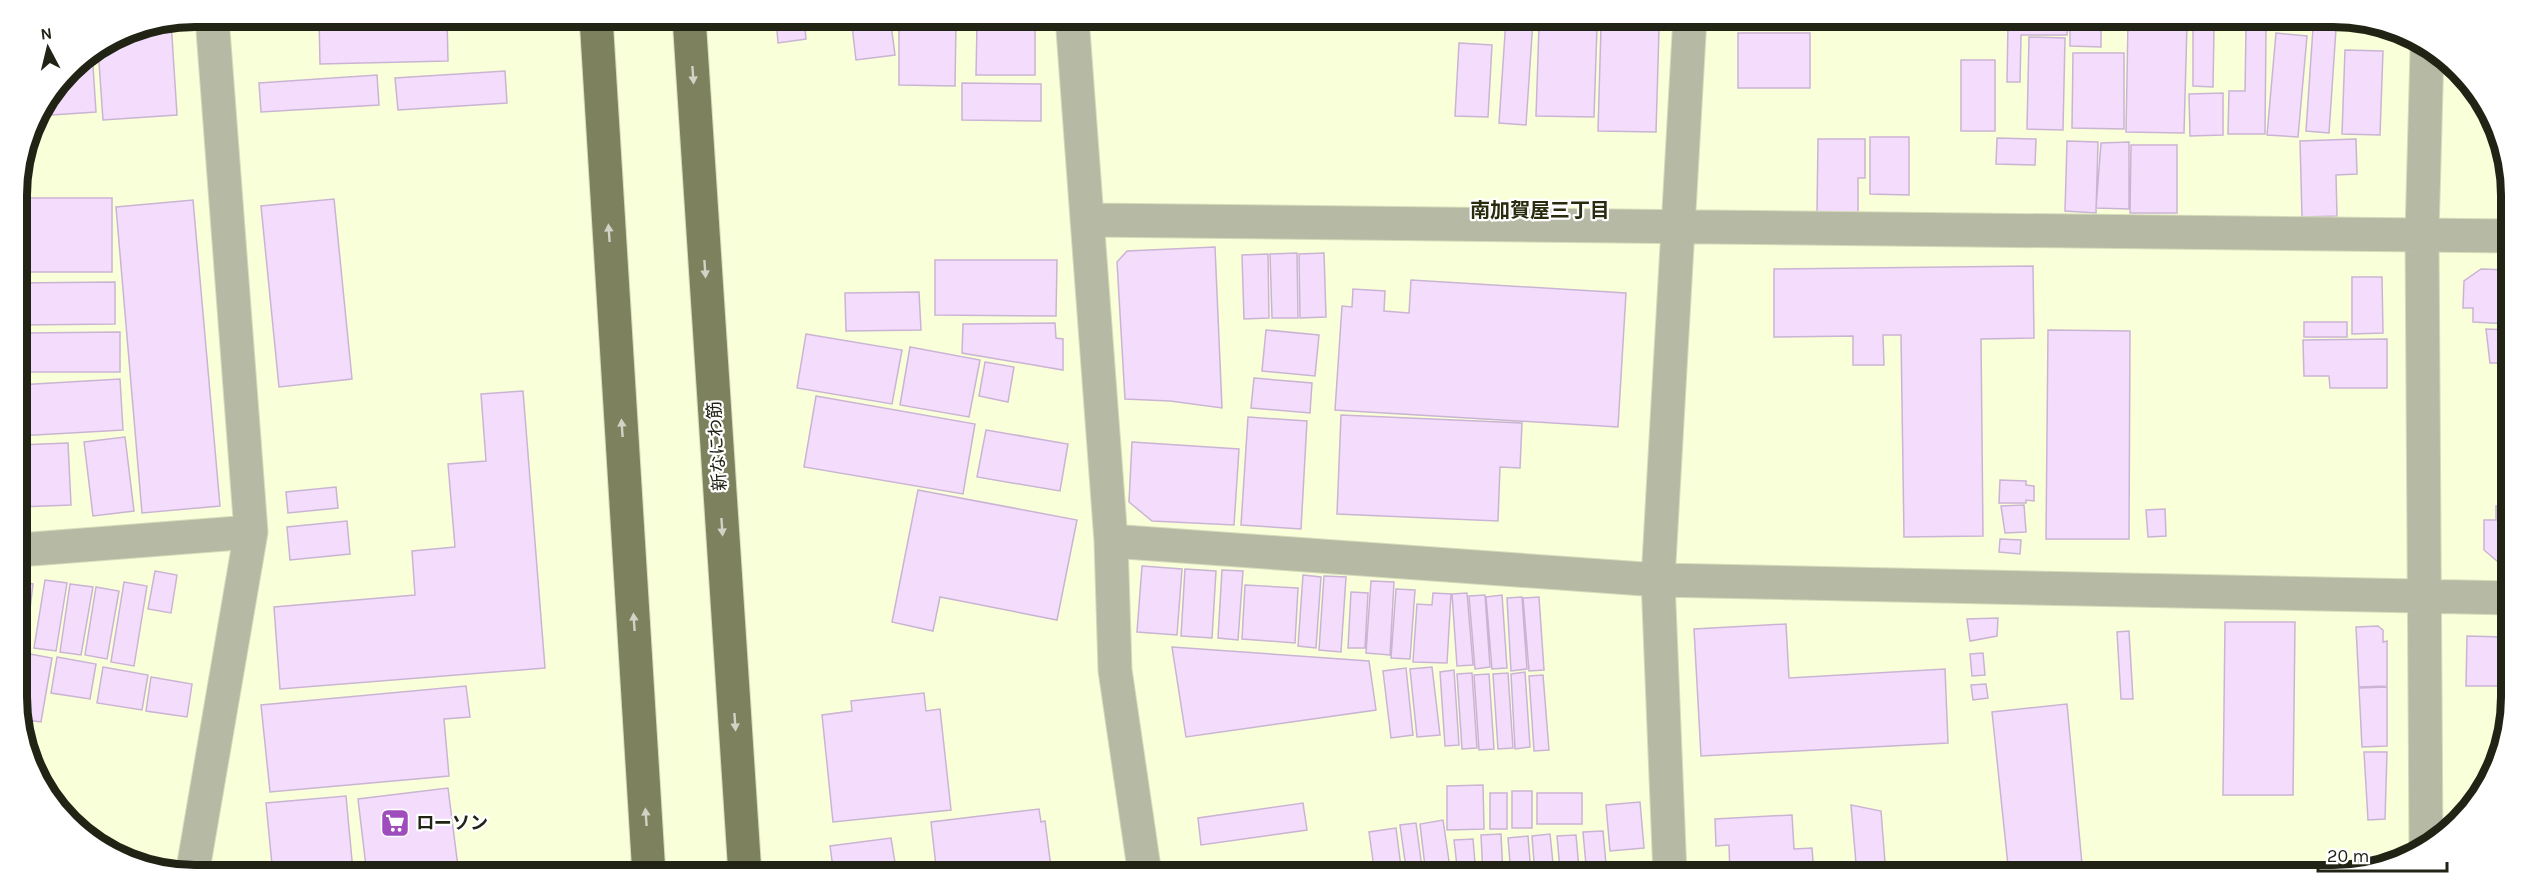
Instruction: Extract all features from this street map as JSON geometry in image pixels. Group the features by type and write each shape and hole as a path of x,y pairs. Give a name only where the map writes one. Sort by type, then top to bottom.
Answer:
{"main road":[{"path":"597,27 648,865"},
{"name":"新なにわ筋","path":"690,27 744,865"}],"street":[{"path":"194,865 251,532 213,27"},
{"path":"1073,27 1111,541 1115,670 1144,865"},
{"path":"1662,865 1658,580 1689,27"},
{"path":"2426,838 2422,234 2427,55"},
{"path":"1088,220 2501,236"},
{"path":"27,549 251,532"},
{"path":"1111,541 1658,580 2501,598"}],"building":[{"path":"319,27 447,27 448,61 320,64"},
{"path":"777,27 805,27 806,39 778,43"},
{"path":"852,27 891,27 895,55 856,60"},
{"path":"899,27 956,27 955,86 899,85"},
{"path":"977,27 1035,27 1035,75 976,75"},
{"path":"1505,27 1533,27 1526,125 1499,123"},
{"path":"1539,27 1597,27 1594,117 1536,116"},
{"path":"1601,27 1659,29 1656,132 1598,131"},
{"path":"2008,27 2068,27 2067,35 2021,35 2020,82 2007,82"},
{"path":"2070,27 2101,27 2101,47 2070,46"},
{"path":"2128,27 2187,27 2184,133 2126,132"},
{"path":"2193,27 2214,28 2213,87 2193,86"},
{"path":"171,28 177,115 103,120 99,58 130,40"},
{"path":"2266,28 2265,134 2228,134 2229,91 2245,91 2246,29"},
{"path":"2313,28 2336,29 2329,133 2306,131"},
{"path":"1738,33 1810,33 1810,88 1738,88"},
{"path":"2276,33 2307,36 2298,137 2267,135"},
{"path":"2029,37 2065,38 2063,130 2027,129"},
{"path":"1459,43 1492,45 1488,117 1455,116"},
{"path":"2345,50 2383,51 2380,135 2342,134"},
{"path":"2073,53 2124,53 2124,129 2072,128"},
{"path":"1961,60 1995,60 1995,131 1961,131"},
{"path":"93,62 96,112 47,115 69,84"},
{"path":"505,71 507,103 398,110 395,78"},
{"path":"377,75 379,105 261,112 259,83"},
{"path":"962,83 1041,84 1041,121 962,120"},
{"path":"2223,93 2223,135 2190,136 2189,94"},
{"path":"1870,137 1909,137 1909,195 1870,194"},
{"path":"1997,138 2036,139 2035,165 1996,164"},
{"path":"1818,139 1865,139 1865,178 1858,178 1858,213 1817,213"},
{"path":"2356,139 2357,174 2336,175 2337,216 2302,217 2300,141"},
{"path":"2067,141 2098,142 2096,213 2065,211"},
{"path":"2129,142 2129,209 2096,208 2101,143"},
{"path":"2131,145 2177,145 2177,213 2130,213"},
{"path":"27,198 112,198 112,272 27,272"},
{"path":"334,199 352,379 279,387 261,206"},
{"path":"193,200 220,506 142,513 116,207"},
{"path":"1215,247 1222,408 1170,401 1125,399 1117,262 1127,251"},
{"path":"1297,253 1298,318 1272,318 1270,254"},
{"path":"1324,253 1326,317 1300,318 1299,254"},
{"path":"1268,254 1269,318 1244,319 1242,255"},
{"path":"935,260 1057,260 1056,316 935,315"},
{"path":"2033,266 2034,338 1981,339 1983,536 1904,537 1901,335 1883,335 1884,365 1853,365 1853,336 1774,337 1774,269"},
{"path":"2481,269 2501,270 2501,324 2473,322 2473,308 2463,308 2464,281"},
{"path":"2352,277 2382,277 2383,333 2352,334"},
{"path":"1411,280 1626,293 1618,427 1335,410 1342,306 1352,307 1353,289 1385,291 1384,311 1409,313"},
{"path":"115,282 115,324 27,325 27,283"},
{"path":"919,292 921,330 846,331 845,293"},
{"path":"2304,322 2347,322 2347,337 2304,337"},
{"path":"1055,323 1056,338 1063,339 1063,370 962,353 963,324"},
{"path":"2486,329 2501,330 2501,363 2490,363"},
{"path":"1266,330 1319,335 1315,376 1262,371"},
{"path":"2048,330 2130,331 2129,539 2046,539"},
{"path":"120,332 120,372 28,372 28,333"},
{"path":"806,334 902,350 892,404 797,388"},
{"path":"2387,339 2387,388 2330,388 2329,376 2304,376 2303,340"},
{"path":"910,347 980,360 969,417 900,405"},
{"path":"985,362 1014,367 1008,402 979,396"},
{"path":"1254,378 1312,383 1310,413 1251,408"},
{"path":"120,379 123,430 27,435 27,384"},
{"path":"523,391 545,668 280,689 274,607 415,595 412,551 455,547 448,464 486,461 481,394"},
{"path":"816,396 975,424 963,494 804,467"},
{"path":"1341,415 1522,423 1520,468 1500,467 1498,521 1337,514"},
{"path":"1248,417 1307,421 1301,529 1241,525"},
{"path":"986,430 1068,444 1060,491 977,477"},
{"path":"125,437 134,511 93,516 84,442"},
{"path":"1132,442 1239,449 1234,525 1152,521 1129,502"},
{"path":"68,443 71,505 27,507 27,445"},
{"path":"2000,480 2026,481 2026,485 2034,486 2034,501 1999,503"},
{"path":"336,487 338,508 288,513 286,492"},
{"path":"918,490 1077,520 1057,620 940,597 933,631 892,622"},
{"path":"2024,505 2026,532 2005,533 2001,506"},
{"path":"2496,506 2501,506 2501,564 2484,550 2484,520 2496,520"},
{"path":"2165,509 2166,536 2148,537 2146,510"},
{"path":"347,521 350,554 290,560 287,527"},
{"path":"2000,539 2021,540 2020,554 1999,552"},
{"path":"1142,566 1182,569 1177,635 1137,632"},
{"path":"1185,569 1216,571 1212,638 1181,636"},
{"path":"1222,570 1243,571 1238,640 1218,638"},
{"path":"155,571 177,575 171,613 148,609"},
{"path":"1303,575 1321,577 1316,648 1298,646"},
{"path":"1324,576 1346,577 1341,652 1319,650"},
{"path":"45,580 67,583 56,651 34,648"},
{"path":"1371,581 1394,582 1390,655 1366,653"},
{"path":"124,582 147,586 134,666 111,662"},
{"path":"27,583 33,584 29,617 27,617"},
{"path":"70,584 93,587 81,655 60,652"},
{"path":"1245,585 1298,588 1295,643 1242,639"},
{"path":"96,587 119,591 107,659 85,655"},
{"path":"1396,589 1415,590 1410,659 1391,658"},
{"path":"1351,592 1368,593 1365,648 1348,648"},
{"path":"1433,593 1451,594 1447,663 1413,662 1417,604 1432,605"},
{"path":"1467,593 1473,665 1457,666 1452,594"},
{"path":"1485,595 1490,667 1475,669 1469,596"},
{"path":"1502,595 1507,668 1492,669 1486,597"},
{"path":"1522,597 1527,669 1511,671 1507,598"},
{"path":"1539,597 1544,670 1529,671 1523,598"},
{"path":"1998,618 1997,636 1970,641 1967,619"},
{"path":"2225,622 2295,622 2293,795 2223,795"},
{"path":"1786,624 1789,678 1945,669 1948,743 1701,756 1694,629"},
{"path":"2378,626 2383,630 2383,642 2387,641 2387,686 2359,687 2356,627"},
{"path":"2129,631 2133,699 2121,699 2117,632"},
{"path":"2467,636 2501,637 2501,686 2466,686"},
{"path":"1172,647 1369,661 1376,710 1186,737"},
{"path":"1983,653 1985,675 1972,676 1970,654"},
{"path":"30,654 52,658 41,722 29,720 27,674"},
{"path":"57,657 96,664 90,699 51,693"},
{"path":"103,667 148,675 142,710 97,703"},
{"path":"1432,667 1440,735 1417,737 1410,669"},
{"path":"1406,668 1413,735 1391,738 1383,671"},
{"path":"1454,670 1459,745 1445,746 1440,672"},
{"path":"1525,672 1530,747 1515,749 1511,674"},
{"path":"1472,673 1477,748 1462,749 1457,674"},
{"path":"1508,673 1513,748 1498,749 1493,674"},
{"path":"1489,674 1494,749 1479,750 1474,675"},
{"path":"1543,675 1549,750 1534,751 1529,676"},
{"path":"151,677 192,684 187,717 146,711"},
{"path":"1986,684 1988,698 1973,700 1971,685"},
{"path":"466,686 470,717 444,719 449,776 270,792 261,705"},
{"path":"2387,687 2387,746 2362,747 2359,688"},
{"path":"924,693 926,711 940,709 951,810 833,822 822,715 852,711 851,701"},
{"path":"2067,704 2082,865 2008,865 1992,712"},
{"path":"2364,752 2387,752 2385,819 2368,820"},
{"path":"1483,785 1484,829 1447,830 1447,786"},
{"path":"448,788 458,865 366,865 358,799"},
{"path":"1512,791 1532,791 1532,828 1512,828"},
{"path":"1490,793 1507,793 1507,829 1490,829"},
{"path":"1537,793 1582,793 1582,824 1537,824"},
{"path":"346,796 352,865 272,865 266,803"},
{"path":"1640,802 1644,848 1610,851 1606,805"},
{"path":"1303,803 1307,830 1201,845 1198,818"},
{"path":"1851,805 1881,811 1885,865 1856,865"},
{"path":"1039,809 1041,822 1045,821 1051,865 936,865 931,822"},
{"path":"1792,815 1794,849 1812,848 1813,865 1730,865 1729,845 1716,846 1715,819"},
{"path":"1443,820 1450,865 1425,865 1420,824"},
{"path":"1416,823 1422,865 1406,865 1400,825"},
{"path":"1396,828 1401,865 1374,865 1369,832"},
{"path":"1603,831 1606,864 1586,865 1583,832"},
{"path":"1501,834 1503,865 1482,865 1481,835"},
{"path":"1550,834 1553,865 1534,865 1532,836"},
{"path":"1576,835 1579,865 1560,865 1557,836"},
{"path":"1528,836 1530,865 1510,865 1508,838"},
{"path":"891,838 895,865 833,865 830,846"},
{"path":"1473,839 1475,865 1457,865 1454,840"}],"place":[{"name":"ローソン","path":"395,823"}],"district":[{"name":"南加賀屋三丁目","path":"1540,210"}]}
